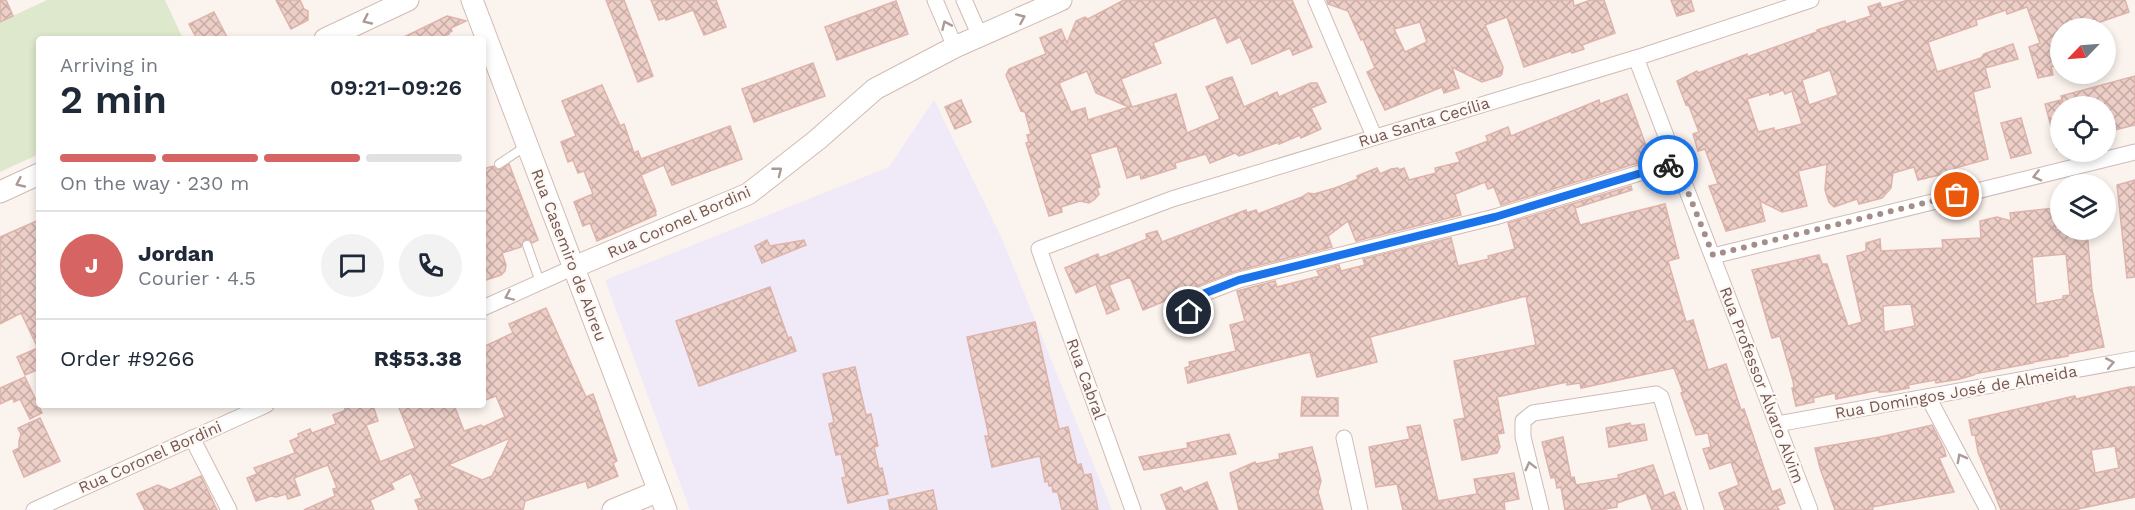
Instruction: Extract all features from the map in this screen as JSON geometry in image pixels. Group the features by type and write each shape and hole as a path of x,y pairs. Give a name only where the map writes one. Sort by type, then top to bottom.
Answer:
{"street":[{"path":"331,36 408,0"},
{"name":"Rua Casemiro de Abreu","path":"472,0 486,36"},
{"path":"964,0 980,36"},
{"name":"Rua Coronel Bordini","path":"486,307 748,194 817,140 875,89 955,47 1061,0"},
{"path":"1316,0 1374,136"},
{"name":"Rua Santa Cecília","path":"1039,249 1172,199 1636,58 1811,0"},
{"path":"937,1 955,47"},
{"name":"Rua Casemiro de Abreu","path":"486,36 663,500"},
{"name":"Rua Professor Álvaro Alvim","path":"1636,58 1810,510"},
{"path":"1713,255 2135,152"},
{"path":"1189,312 1200,295 1239,280 1495,217 1676,162"},
{"path":"0,192 36,175"},
{"name":"Rua Cabral","path":"1039,249 1133,510"},
{"name":"Rua Domingos José de Almeida","path":"1777,424 2135,359"},
{"path":"1542,510 1523,436 1523,421 1533,412 1659,395 1696,510"},
{"path":"1928,397 1988,510"},
{"name":"Rua Coronel Bordini","path":"34,510 259,408"},
{"path":"192,438 229,510"},
{"path":"1344,438 1360,510"},
{"path":"613,510 663,500"}],"lane":[{"path":"499,164 528,145"},
{"path":"527,245 540,282"}],"shaded area":[{"path":"934,100 1003,241 1112,510 690,510 605,280 889,167"}],"green space":[{"path":"47,0 165,0 182,36 36,36 36,155 0,172 0,22"}],"building":[{"path":"0,0 6,0 13,16 0,22"},
{"path":"276,0 300,0 304,9 308,11 308,20 291,29"},
{"path":"606,0 624,0 653,76 638,82"},
{"path":"651,0 716,0 726,27 704,35 693,10 666,20 665,18 659,20"},
{"path":"1124,0 1292,0 1312,47 1293,55 1290,48 1252,64 1240,37 1227,43 1216,17 1153,43 1161,63 1121,79 1132,107 1176,94 1187,133 1220,119 1206,87 1225,79 1232,77 1244,107 1277,92 1279,97 1311,83 1317,83 1326,102 1311,108 1321,129 1301,138 1300,135 1279,144 1279,142 1239,156 1235,153 1210,163 1206,154 1175,163 1176,168 1141,179 1140,174 1127,178 1117,146 1090,154 1100,187 1097,188 1099,194 1089,203 1080,201 1061,207 1062,212 1049,216 1026,143 1029,142 1027,135 1031,134 1025,112 1021,111 1006,75 1009,69 1046,54 1040,38 1061,29 1067,43 1076,21 1085,17 1088,19","holes":["1087,71 1096,93 1129,107 1088,120 1085,108 1071,112 1059,83"]},
{"path":"1327,0 1573,0 1574,6 1591,0 1604,0 1615,33 1582,45 1584,49 1572,53 1571,51 1524,67 1507,17 1485,25 1503,67 1500,76 1482,82 1452,67 1459,88 1444,93 1442,87 1385,110 1367,72 1375,68 1348,11 1328,4","holes":["1420,22 1427,42 1405,52 1394,29"]},
{"path":"1671,0 1691,0 1694,11 1677,16"},
{"path":"1908,0 2125,0 2129,12 2112,18 2050,18 2050,76 2038,78 2029,47 2040,43 2027,7 2007,14 2006,10 1976,20 1977,25 1928,42 1937,72 1981,58 1984,54 2013,44 2018,59 1985,68 1990,87 1973,92 1988,159 1955,168 1956,171 1918,180 1914,167 1893,173 1891,188 1882,198 1859,204 1857,199 1834,207 1829,202 1825,190 1827,164 1798,171 1807,206 1782,212 1760,201 1765,221 1726,231 1709,186 1718,184 1705,149 1698,151 1693,134 1699,132 1677,81 1697,71 1698,73 1747,54 1747,57 1817,32 1817,30 1871,16 1868,7 1880,3 1882,8","holes":["1830,70 1838,95 1809,105 1802,80","1783,90 1785,94 1792,91 1802,124 1774,131 1774,128 1758,132 1747,99"]},
{"path":"896,1 908,34 837,60 825,27"},
{"path":"214,12 226,36 195,36 189,24"},
{"path":"447,16 466,21 451,28 452,31 445,36 406,36"},
{"path":"813,63 825,96 754,122 742,89"},
{"path":"2135,76 2135,125 2116,130 2116,96 2061,96 2105,84 2116,84 2116,81"},
{"path":"602,85 620,126 624,124 634,153 638,151 641,159 730,126 742,159 672,185 664,165 641,175 656,215 597,241 590,223 583,226 574,202 593,194 584,171 578,173 573,160 568,162 561,142 576,136 562,101"},
{"path":"1627,94 1651,159 1501,205 1494,187 1488,189 1485,182 1455,194 1461,215 1356,241 1348,221 1328,236 1332,247 1236,271 1197,286 1189,294 1183,296 1182,294 1143,310 1130,277 1109,285 1119,309 1107,314 1096,284 1076,293 1065,268 1098,254 1099,258 1147,239 1146,234 1157,231 1162,242 1246,210 1247,213 1256,210 1258,214 1308,193 1314,194 1335,188 1377,168 1380,174 1391,169 1404,168 1409,180 1436,173 1435,168 1460,162 1456,153 1488,141 1486,136 1508,127 1511,136 1599,100 1600,104"},
{"path":"961,100 971,122 955,129 945,107"},
{"path":"2050,103 2050,123 2045,104"},
{"path":"2021,118 2031,153 2011,158 2001,123"},
{"path":"509,164 538,240 532,243 529,239 524,240 521,247 502,253 506,265 505,271 501,275 486,280 486,168 493,166 500,170"},
{"path":"2135,180 2135,277 2127,278 2117,185"},
{"path":"1631,186 1632,190 1575,208 1580,225 1665,204 1679,258 1668,261 1686,322 1693,320 1708,370 1726,364 1772,492 1780,489 1785,503 1777,506 1779,510 1725,510 1719,493 1739,485 1731,462 1710,469 1703,449 1711,447 1708,433 1696,435 1674,368 1581,388 1580,383 1567,385 1567,382 1497,397 1504,433 1497,434 1500,447 1497,453 1462,460 1454,420 1465,418 1454,361 1536,345 1526,296 1370,337 1377,362 1317,377 1310,352 1188,383 1185,368 1190,366 1189,362 1236,351 1230,325 1245,321 1237,291 1275,281 1277,287 1320,276 1317,271 1339,265 1341,271 1365,265 1363,259 1451,238 1458,266 1489,259 1488,256 1515,249 1508,223"},
{"path":"2050,208 2050,240 2088,240 2092,290 2104,347 1974,374 1960,379 1936,383 1935,380 1908,385 1909,388 1887,392 1879,392 1879,390 1836,399 1835,393 1813,398 1814,402 1796,406 1792,388 1794,388 1793,381 1780,336 1772,338 1752,270 1819,255 1822,264 1827,264 1848,326 1862,322 1847,256 1866,251 1866,243 1880,239 1881,251 1943,248 1942,240 1981,238 1980,221 1997,217 2011,221 2010,213","holes":["2066,254 2070,295 2063,296 2063,299 2036,304 2032,257","1911,304 1915,326 1884,332 1883,306"]},
{"path":"36,221 36,344 21,313 0,324 0,237"},
{"path":"767,240 770,246 804,240 806,245 762,263 755,246"},
{"path":"770,287 788,338 791,337 796,351 699,386 676,321"},
{"path":"546,308 586,397 593,394 617,461 613,463 618,476 588,488 586,481 525,501 523,510 419,510 415,500 422,498 411,473 391,483 394,489 370,500 374,510 304,510 335,496 333,489 337,488 328,465 294,478 300,495 288,499 286,494 271,496 256,501 247,478 257,474 254,468 295,453 290,441 299,437 298,434 310,429 312,433 336,424 333,415 344,411 345,408 374,408 378,421 366,425 380,462 415,448 399,408 455,408 464,431 481,425 483,427 505,417 496,396 486,400 486,346 513,333 509,324","holes":["510,438 492,476 482,480 448,465"]},
{"path":"1035,322 1059,429 1068,427 1077,465 1081,464 1084,475 1091,474 1098,510 1062,510 1058,493 1053,492 1048,481 1045,482 1040,456 992,467 985,436 989,436 967,337"},
{"path":"36,349 36,370 25,375 17,357"},
{"path":"855,367 866,415 871,414 878,446 874,447 888,494 848,503 842,478 846,477 841,454 836,455 829,424 834,422 823,374"},
{"path":"25,377 36,400 36,408 40,408 42,413 30,419 20,399 14,402 13,398 0,404 0,388"},
{"path":"2135,387 2135,497 2073,510 2001,510 1978,452 1969,420 2075,396 2076,399","holes":["2115,446 2119,468 2095,473 2091,450"]},
{"path":"1302,397 1338,398 1338,416 1301,416"},
{"path":"40,418 60,461 24,477 13,451 19,448 21,434 18,428"},
{"path":"1630,423 1631,426 1644,424 1647,440 1609,447 1606,428"},
{"path":"1420,425 1438,501 1477,494 1474,479 1514,473 1519,499 1504,502 1505,510 1403,510 1397,484 1376,487 1369,447 1410,439 1407,427"},
{"path":"1932,425 1944,449 1946,456 1939,458 1954,492 1872,507 1873,510 1835,510 1815,448"},
{"path":"1229,434 1236,454 1144,470 1139,457 1188,448 1187,443"},
{"path":"1563,437 1571,478 1574,477 1576,485 1619,478 1618,475 1653,465 1664,496 1674,492 1681,510 1652,510 1646,493 1617,503 1617,507 1599,510 1565,510 1561,487 1557,488 1555,477 1551,478 1542,442"},
{"path":"1312,447 1321,481 1318,492 1323,510 1239,510 1230,473 1255,462 1256,464 1280,459 1279,454"},
{"path":"201,476 217,510 145,510 137,494 158,485 170,490"},
{"path":"1207,482 1218,510 1167,510 1161,495 1181,487 1184,492"},
{"path":"933,490 937,510 890,510 888,500"}],"way so far":[{"path":"1668,165 1676,162 1713,255 1957,195"}],"route":[{"path":"1189,312 1200,295 1239,280 1495,217 1668,165"}]}
